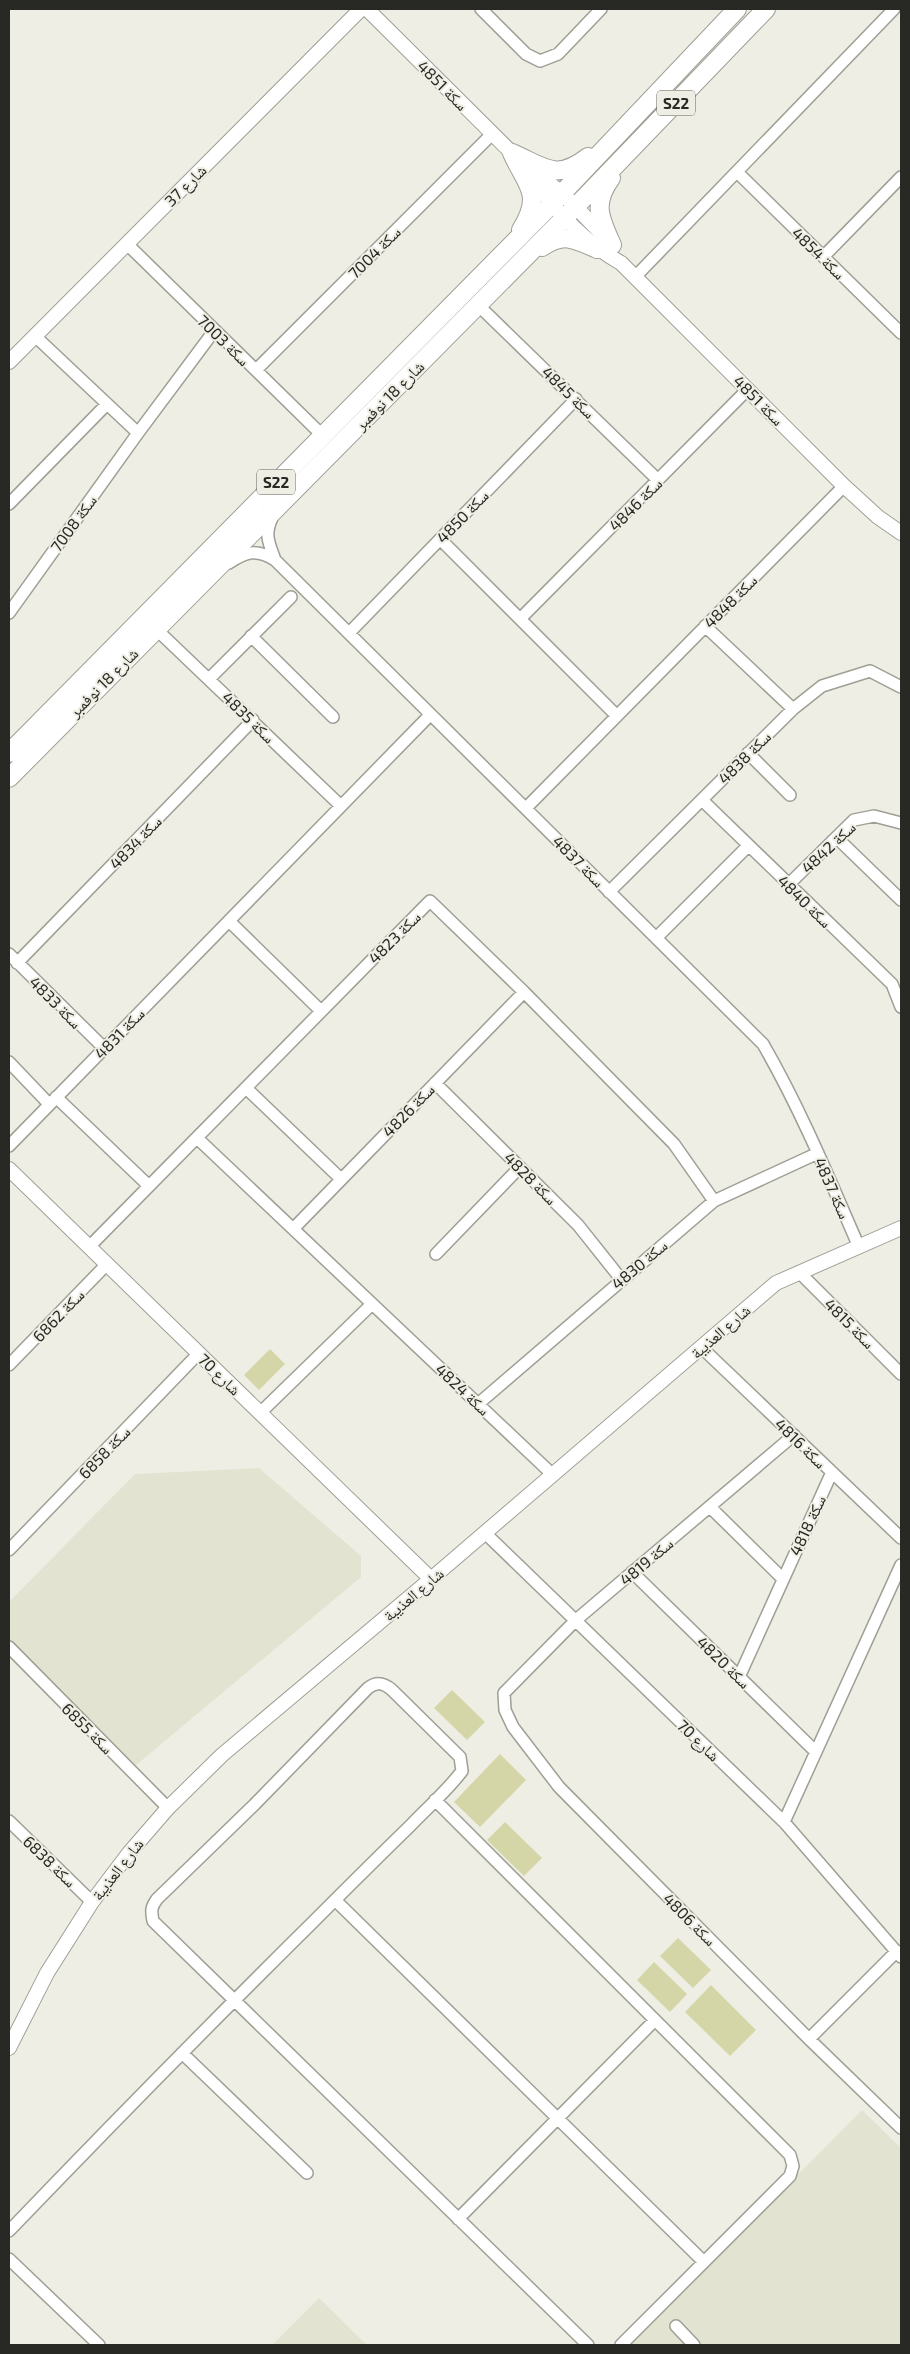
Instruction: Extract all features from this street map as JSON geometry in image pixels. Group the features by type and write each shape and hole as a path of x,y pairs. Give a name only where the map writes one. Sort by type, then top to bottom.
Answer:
{"main road":[{"name":"شارع 18 نوفمبر","path":"9,752 514,243 619,135 737,9"},
{"name":"شارع 18 نوفمبر","path":"9,778 511,273 766,9"},
{"path":"516,157 547,171 560,171 576,166 619,135"},
{"path":"511,273 543,246 562,238 570,237 604,247 598,206 605,187 636,145"},
{"path":"514,243 528,220 532,201 532,187 516,157"}],"street":[{"name":"شارع 37","path":"9,362 361,9"},
{"name":"سكة 4851","path":"367,9 844,486 878,517 901,533"},
{"path":"481,9 526,54 540,61 558,54 601,9"},
{"path":"636,276 894,9"},
{"name":"سكة 7004","path":"256,370 492,134"},
{"name":"سكة 4854","path":"737,172 901,333"},
{"path":"824,256 901,177"},
{"name":"سكة 7003","path":"127,244 323,436"},
{"name":"سكة 4845","path":"478,306 658,480"},
{"name":"سكة 7008","path":"9,613 214,331"},
{"path":"35,336 138,433"},
{"name":"سكة 4846","path":"521,618 748,389"},
{"name":"سكة 4850","path":"349,633 576,399"},
{"path":"9,504 107,404"},
{"name":"سكة 4848","path":"526,808 844,486"},
{"name":"سكة 4837","path":"277,507 267,530 275,560 763,1044 818,1154 859,1247"},
{"path":"440,539 617,716"},
{"path":"214,572 236,558 252,552 266,555 275,560"},
{"path":"210,679 291,596"},
{"path":"705,626 793,708"},
{"name":"سكة 4835","path":"156,629 341,806"},
{"path":"251,636 333,717"},
{"name":"سكة 4838","path":"609,892 793,708 822,686 870,671 901,687"},
{"name":"سكة 4831","path":"9,1146 430,715"},
{"name":"سكة 4834","path":"18,963 253,720"},
{"path":"748,754 790,795"},
{"name":"سكة 4840","path":"702,800 892,984 901,1007"},
{"name":"سكة 4842","path":"788,885 854,820 874,816 901,822"},
{"path":"837,838 901,900"},
{"path":"656,938 748,846"},
{"name":"سكة 4823","path":"89,1247 430,901 524,992 674,1144 714,1201"},
{"path":"229,921 321,1011"},
{"name":"سكة 4833","path":"9,954 104,1048"},
{"name":"سكة 4826","path":"293,1229 524,992"},
{"path":"9,1062 149,1186"},
{"name":"سكة 4828","path":"435,1083 578,1225 620,1279"},
{"path":"246,1088 341,1179"},
{"name":"سكة 4824","path":"197,1138 553,1475"},
{"name":"سكة 4830","path":"478,1404 620,1279 714,1201 818,1154"},
{"path":"436,1254 520,1167"},
{"name":"شارع 70","path":"9,1169 432,1579"},
{"name":"شارع العذيبة","path":"9,2048 47,1973 92,1902 168,1808 222,1755 432,1579 776,1283 901,1228"},
{"name":"سكة 6862","path":"9,1365 107,1264"},
{"name":"سكة 4815","path":"799,1272 901,1374"},
{"path":"260,1413 372,1304"},
{"name":"سكة 4816","path":"701,1347 901,1538"},
{"name":"سكة 6858","path":"9,1550 199,1353"},
{"name":"سكة 4819","path":"504,1693 576,1620 794,1435"},
{"name":"سكة 4818","path":"739,1677 782,1578 832,1472"},
{"name":"سكة 4818","path":"710,1507 782,1578"},
{"name":"شارع 70","path":"485,1533 784,1822 899,1954"},
{"path":"784,1822 901,1565"},
{"name":"سكة 4820","path":"632,1572 816,1752"},
{"name":"سكة 6855","path":"9,1647 168,1808"},
{"path":"9,2231 234,2000 462,1771 460,1757 386,1685 374,1684 153,1905 151,1912 153,1920 234,2000 458,2219 588,2345"},
{"name":"سكة 4806","path":"504,1693 505,1710 513,1727 559,1786 901,2128"},
{"path":"435,1800 790,2155 792,2166 790,2176 620,2345"},
{"name":"سكة 6838","path":"9,1821 92,1902"},
{"path":"335,1900 704,2262"},
{"path":"809,2038 899,1954"},
{"path":"458,2219 655,2020"},
{"path":"182,2053 307,2173"},
{"path":"9,2259 99,2345"},
{"path":"676,2326 694,2345"}],"shaded area":[{"path":"259,1468 361,1556 361,1577 135,1766 9,1641 9,1602 135,1474"},
{"path":"862,2110 901,2148 901,2345 629,2345"},
{"path":"319,2298 367,2345 272,2345"}],"green space":[{"path":"270,1349 285,1364 259,1390 244,1375"},
{"path":"452,1690 485,1722 467,1740 434,1708"},
{"path":"500,1754 526,1780 480,1827 454,1802"},
{"path":"505,1822 542,1858 524,1876 487,1840"},
{"path":"678,1938 711,1970 693,1988 660,1956"},
{"path":"654,1962 687,1994 670,2012 637,1980"},
{"path":"711,1985 756,2030 730,2056 685,2012"}]}
